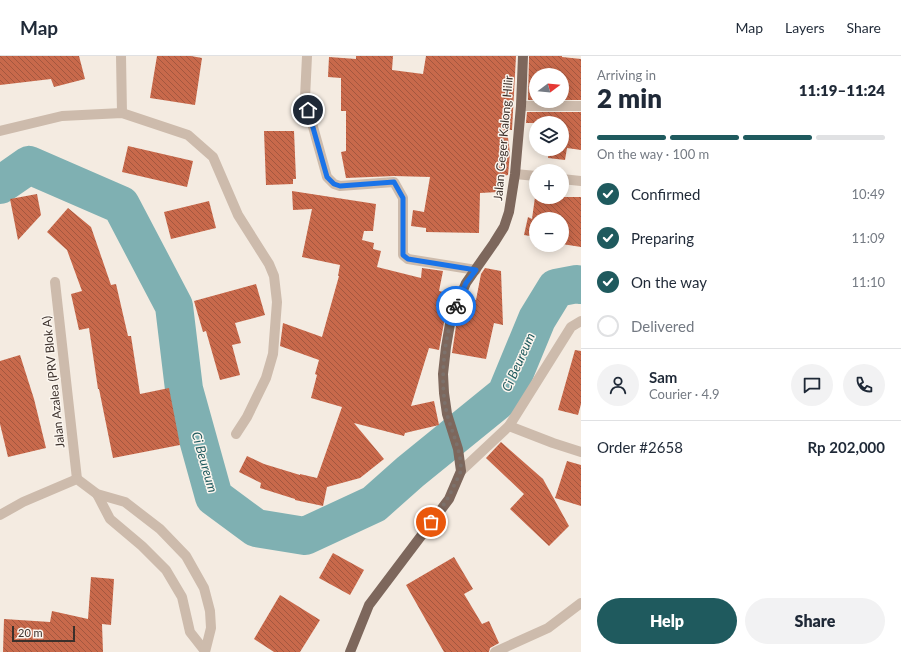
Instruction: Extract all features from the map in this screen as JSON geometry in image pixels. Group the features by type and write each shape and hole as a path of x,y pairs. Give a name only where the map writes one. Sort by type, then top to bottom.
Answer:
{"main road":[{"name":"Jalan Geger Kalong Hilir","path":"461,471 458,449 447,414 444,393 443,374 451,318 466,283 504,227 509,212 515,174 521,106 523,56"},
{"path":"350,652 369,605 448,499 461,471"}],"street":[{"path":"121,56 122,113"},
{"path":"307,56 305,98 327,177 334,184 340,186 394,182 403,198 403,255 408,259 476,270"},
{"path":"521,106 581,106"},
{"path":"0,131 62,116 122,113 188,135 213,157 238,215 269,264 274,276 277,302 273,354 266,378 247,417 236,434"},
{"path":"515,174 529,175"},
{"path":"569,180 581,181"},
{"name":"Jalan Azalea (PRV Blok A)","path":"55,282 77,479"},
{"path":"461,471 509,426 571,326 581,321"},
{"path":"509,426 581,452"},
{"path":"0,515 23,502 77,479 97,494 126,502 160,529 186,556 204,588 210,611 212,628 205,651"},
{"path":"97,494 110,519 142,546 166,570 182,597 190,632 205,651"},
{"path":"495,652 548,628 581,603"}],"building":[{"path":"0,56 79,56 85,79 54,87 51,79 0,85"},
{"path":"157,56 191,56 202,58 195,105 150,98"},
{"path":"356,56 393,56 392,70 423,74 426,56 516,56 512,130 507,130 510,153 508,175 497,177 498,192 480,193 479,233 426,232 426,228 411,226 413,210 424,212 430,177 394,176 346,178 341,152 346,151 346,111 341,111 341,78 328,77 329,57 356,59"},
{"path":"529,56 562,56 581,59 581,100 569,100 569,68 529,68 528,100"},
{"path":"527,112 581,112 581,150 569,148 569,116 529,116 529,123 526,123"},
{"path":"264,131 294,131 296,179 293,179 293,184 266,185"},
{"path":"128,146 193,161 187,187 122,172"},
{"path":"548,156 566,156 565,160 548,158"},
{"path":"292,191 376,204 373,231 364,231 362,240 374,243 373,249 381,251 377,267 421,278 422,268 443,271 439,291 454,294 445,317 439,350 429,348 411,406 434,401 439,425 405,433 404,436 354,423 384,459 360,478 327,487 323,506 295,500 260,488 261,483 239,472 247,456 264,464 300,475 317,478 342,407 311,398 319,360 280,346 283,323 322,337 339,276 340,265 302,257 312,209 293,210"},
{"path":"37,194 41,215 18,240 10,199"},
{"path":"569,197 581,197 581,247 569,245 569,212 533,212 534,204 569,204"},
{"path":"209,201 216,228 171,239 164,212"},
{"path":"68,208 91,227 111,285 116,284 128,336 131,336 140,394 169,388 180,445 113,458 98,389 89,328 79,330 71,294 82,291 67,250 47,232"},
{"path":"529,218 529,236 524,235"},
{"path":"485,268 501,271 503,325 494,323 486,359 452,353 457,320 467,297 476,300 481,274"},
{"path":"256,284 265,315 235,323 241,343 232,345 240,375 220,380 206,331 203,332 194,301"},
{"path":"575,350 581,351 581,404 578,415 558,410"},
{"path":"20,355 34,399 46,448 8,457 0,424 0,361"},
{"path":"501,442 543,479 569,526 549,546 510,509 524,494 486,458"},
{"path":"567,461 581,465 581,506 555,498"},
{"path":"333,553 364,570 350,595 319,578"},
{"path":"454,557 473,589 464,594 482,624 489,621 499,643 490,648 489,652 444,652 406,585"},
{"path":"91,577 114,579 111,625 102,624 103,652 3,652 4,619 50,622 52,611 88,619"},
{"path":"280,595 320,620 300,652 274,652 254,639"}],"waterway":[{"name":"Ci Beureum","path":"0,185 29,165 121,205 174,306 184,389 214,497 256,528 305,536 374,504 410,472 506,394 537,319 556,288 577,284 581,285"}],"way so far":[{"path":"431,522 448,499 461,471 458,449 447,414 443,374 451,318 456,306"}],"route":[{"path":"308,110 327,177 334,184 340,186 394,182 403,198 403,255 408,259 476,270 466,283 456,306"}]}
